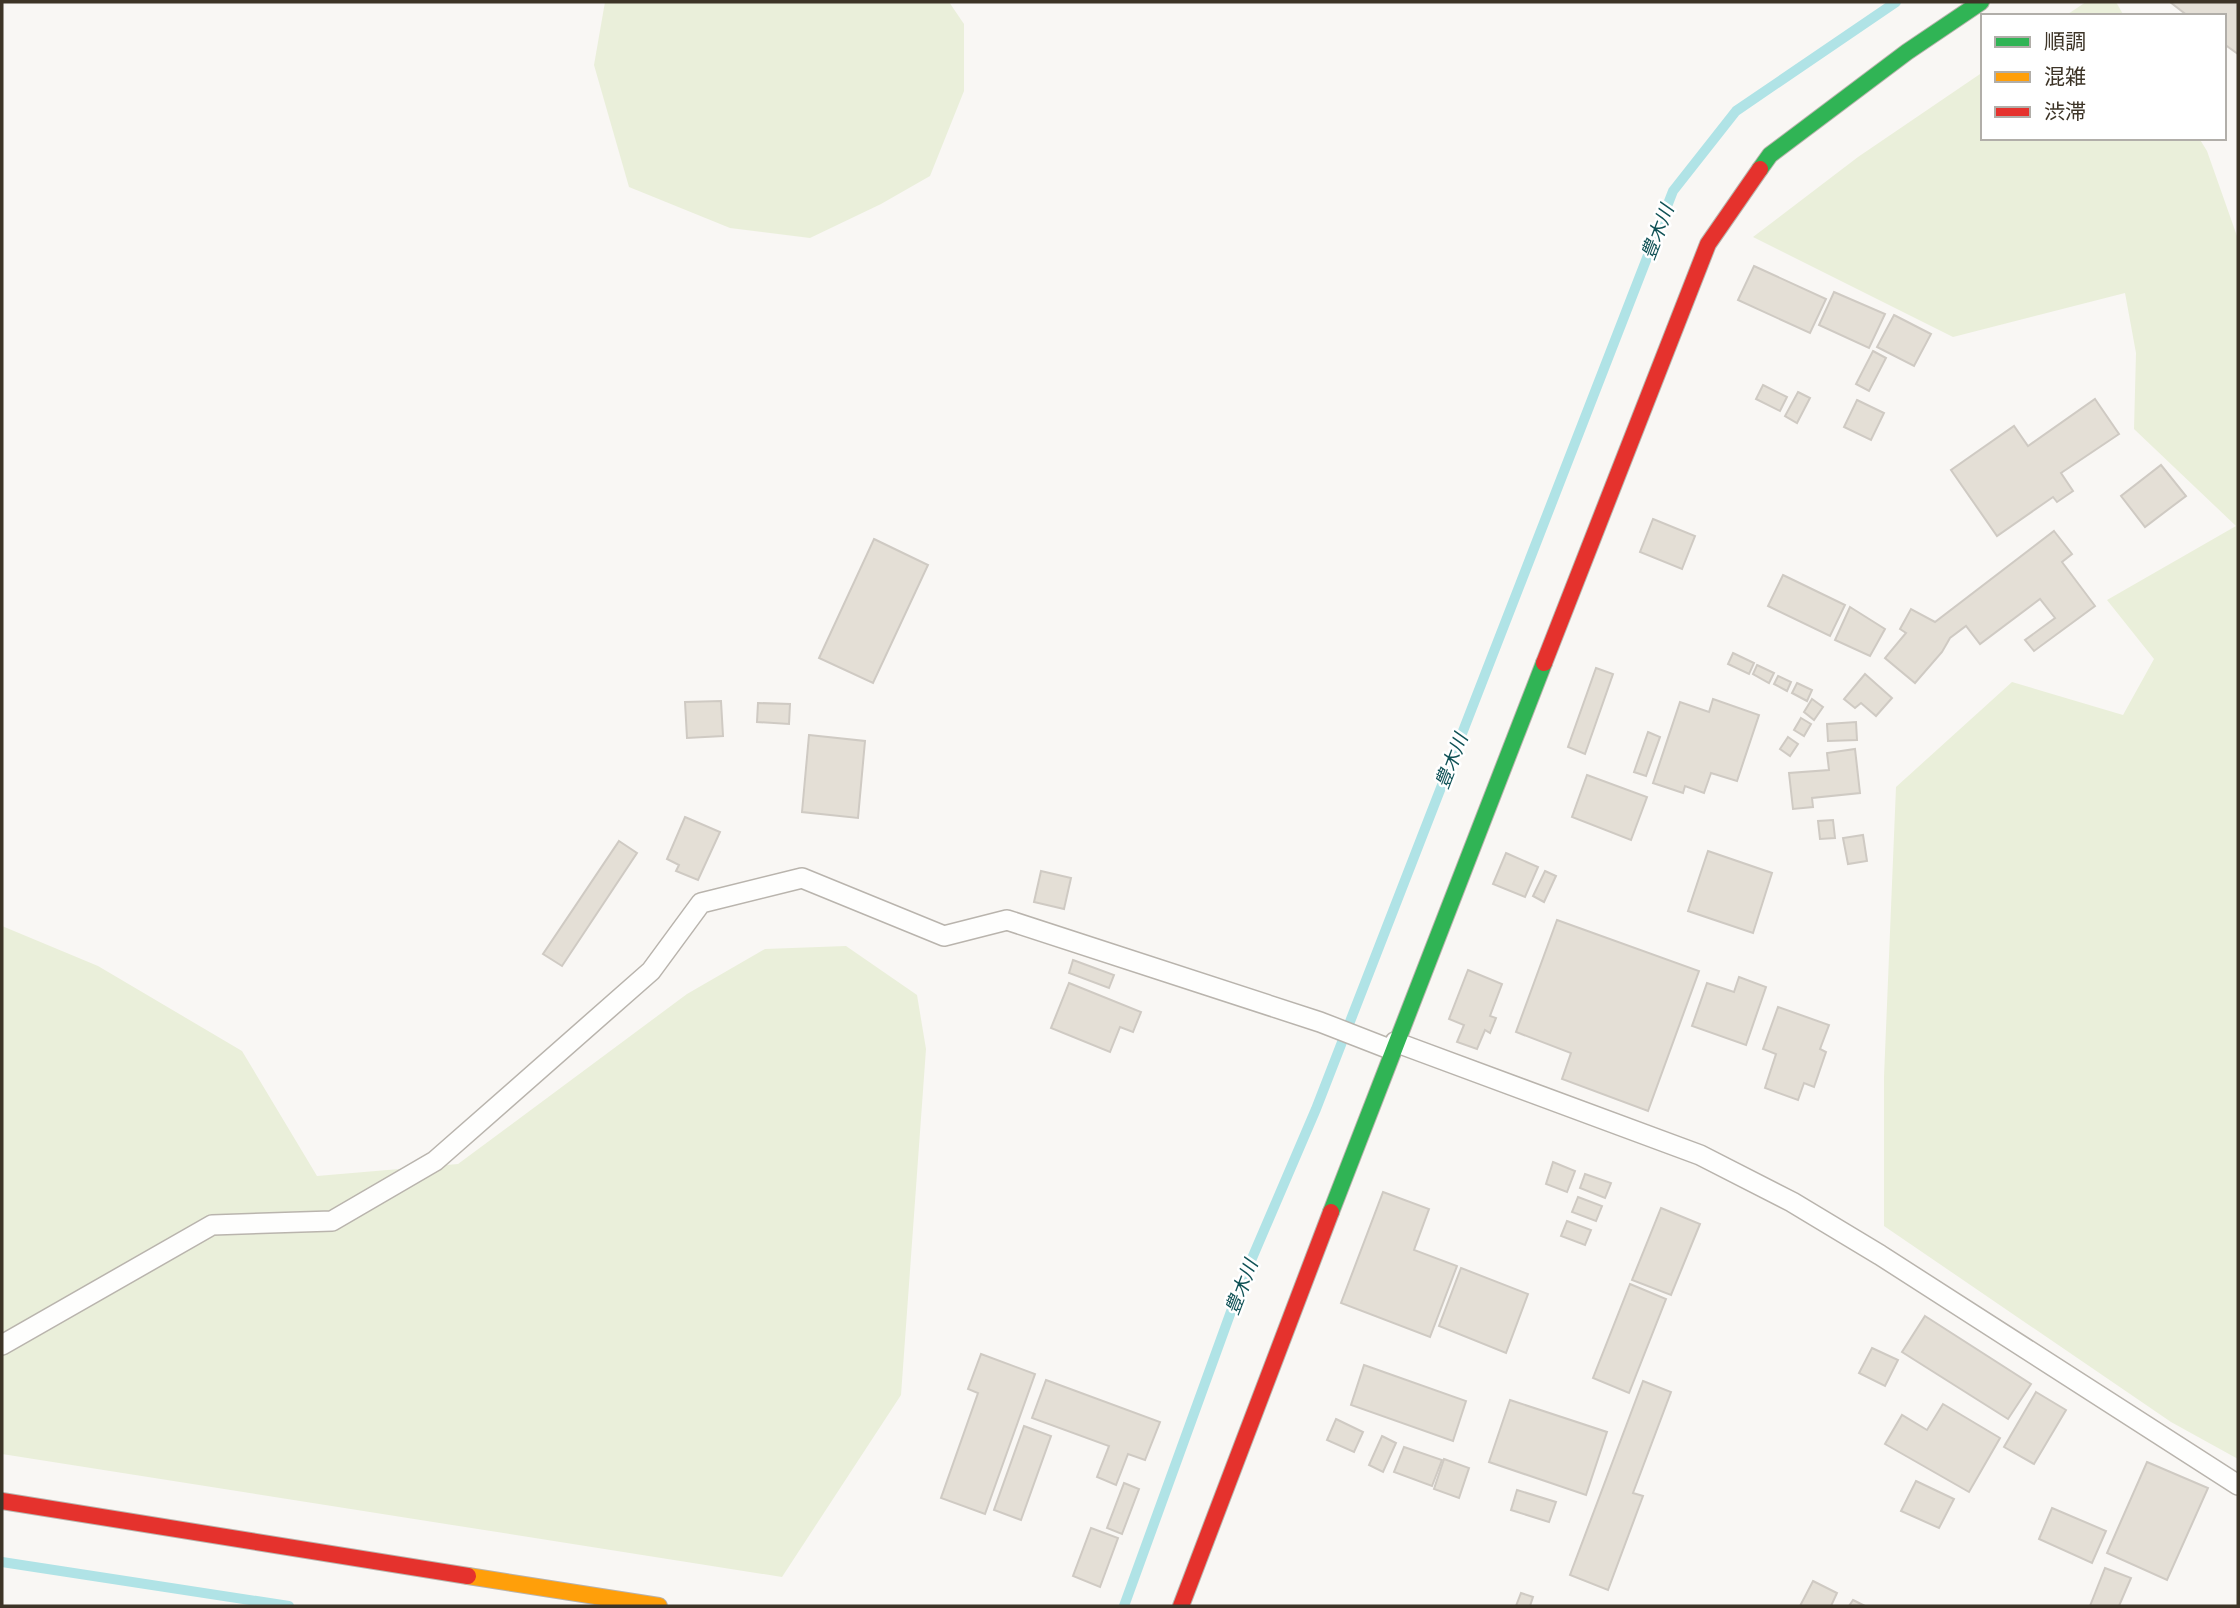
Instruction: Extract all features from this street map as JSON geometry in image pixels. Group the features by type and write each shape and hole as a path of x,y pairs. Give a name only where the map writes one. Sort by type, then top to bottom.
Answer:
{"street":[{"path":"1181,1606 1394,1046 1709,244 1770,155 1907,52 1981,2"},
{"path":"2,1501 659,1606"}],"lane":[{"path":"2,1345 212,1225 332,1221 435,1161 651,971 701,903 802,878 944,936 1007,919 1370,1041 1394,1046 1700,1155 1793,1202 1892,1262 2238,1485"}],"green space":[{"path":"605,2 949,2 964,24 964,91 930,176 881,204 810,238 730,228 629,187 594,65"},
{"path":"2086,2 2116,2 2123,14 2068,14"},
{"path":"1981,73 1981,140 2200,140 2207,151 2238,239 2238,1459 2171,1422 1884,1226 1884,1077 1896,787 2012,682 2123,715 2154,659 2107,600 2236,526 2134,429 2136,353 2125,293 1953,337 1753,237 1858,157"},
{"path":"2,926 98,966 242,1051 317,1176 458,1164 687,994 765,949 846,946 917,995 926,1049 901,1395 782,1577 2,1454"}],"building":[{"path":"2170,2 2238,2 2238,54 2226,45 2226,14 2185,14"},
{"path":"1754,266 1826,299 1810,333 1738,300"},
{"path":"1834,292 1885,314 1869,348 1819,325"},
{"path":"1894,315 1931,334 1914,366 1877,347"},
{"path":"1873,351 1886,358 1869,391 1856,384"},
{"path":"1763,385 1787,397 1780,411 1756,399"},
{"path":"1798,392 1810,398 1797,423 1785,416"},
{"path":"2095,399 2119,434 2061,473 2073,491 2057,502 2053,497 1997,536 1951,470 2014,426 2028,446"},
{"path":"1857,400 1884,413 1871,440 1844,427"},
{"path":"2161,465 2186,496 2145,527 2121,496"},
{"path":"1653,519 1695,536 1682,569 1640,552"},
{"path":"2054,531 2072,554 2062,562 2095,606 2034,651 2025,640 2055,618 2040,599 1980,644 1966,626 1950,638 1942,652 1915,683 1885,658 1906,633 1900,629 1911,609 1935,622"},
{"path":"874,539 928,565 873,683 819,658"},
{"path":"1783,575 1845,605 1830,636 1768,606"},
{"path":"1850,607 1885,629 1870,656 1835,640"},
{"path":"1733,653 1754,663 1749,674 1728,664"},
{"path":"1757,665 1774,673 1769,683 1753,674"},
{"path":"1596,668 1613,674 1585,754 1568,747"},
{"path":"1865,674 1892,698 1876,716 1861,703 1855,708 1844,699"},
{"path":"1778,676 1791,682 1787,691 1774,684"},
{"path":"1797,683 1812,690 1807,701 1792,693"},
{"path":"1713,699 1759,715 1737,781 1711,773 1704,793 1685,786 1683,793 1653,783 1680,702 1709,712"},
{"path":"1812,699 1823,707 1814,720 1804,712"},
{"path":"721,701 723,736 687,738 685,702"},
{"path":"758,703 790,704 789,724 757,722"},
{"path":"1801,718 1811,724 1804,736 1794,730"},
{"path":"1856,722 1857,740 1828,741 1827,724"},
{"path":"1648,732 1660,737 1646,776 1634,772"},
{"path":"809,735 865,741 858,818 802,812"},
{"path":"1788,737 1798,744 1790,756 1780,749"},
{"path":"1855,749 1860,793 1812,798 1813,807 1793,809 1789,773 1829,770 1827,753"},
{"path":"1587,775 1647,797 1631,840 1572,817"},
{"path":"685,817 720,832 698,880 676,871 679,865 667,859"},
{"path":"1833,820 1835,838 1820,839 1818,821"},
{"path":"1863,835 1867,861 1848,864 1843,838"},
{"path":"619,841 637,853 562,966 543,954"},
{"path":"1708,851 1772,873 1753,933 1688,911"},
{"path":"1506,853 1538,867 1525,897 1493,884"},
{"path":"1041,871 1071,878 1064,909 1034,902"},
{"path":"1545,871 1556,876 1544,902 1533,896"},
{"path":"1557,920 1699,971 1648,1111 1562,1079 1571,1053 1516,1032"},
{"path":"1073,960 1114,975 1109,988 1069,973"},
{"path":"1468,970 1502,984 1490,1016 1496,1018 1490,1033 1485,1030 1477,1049 1457,1042 1464,1025 1449,1019"},
{"path":"1739,977 1766,987 1746,1045 1692,1026 1707,983 1734,992"},
{"path":"1069,983 1141,1012 1133,1032 1120,1027 1110,1052 1051,1028"},
{"path":"1778,1007 1829,1025 1820,1049 1826,1052 1814,1087 1804,1083 1798,1100 1765,1088 1776,1054 1763,1049"},
{"path":"1553,1162 1575,1171 1567,1192 1546,1184"},
{"path":"1585,1174 1611,1183 1605,1198 1580,1188"},
{"path":"1383,1192 1429,1209 1414,1250 1457,1266 1430,1337 1341,1303"},
{"path":"1578,1197 1602,1206 1596,1221 1572,1212"},
{"path":"1661,1208 1700,1224 1671,1295 1632,1280"},
{"path":"1567,1221 1591,1230 1585,1245 1561,1236"},
{"path":"1461,1268 1528,1294 1506,1353 1439,1326"},
{"path":"1630,1284 1666,1299 1629,1393 1593,1378"},
{"path":"1925,1316 2031,1384 2008,1419 1902,1352"},
{"path":"1872,1348 1898,1360 1885,1386 1859,1373"},
{"path":"981,1354 1035,1374 985,1514 941,1498 978,1393 968,1389"},
{"path":"1364,1365 1466,1401 1453,1441 1351,1405"},
{"path":"1046,1380 1160,1422 1145,1460 1128,1454 1116,1485 1097,1477 1109,1446 1032,1418"},
{"path":"1643,1381 1671,1392 1633,1493 1643,1496 1608,1590 1570,1575"},
{"path":"2036,1392 2066,1410 2034,1464 2004,1447"},
{"path":"1510,1400 1607,1432 1586,1495 1489,1462"},
{"path":"1943,1404 2000,1438 1969,1492 1885,1444 1902,1415 1927,1430"},
{"path":"1336,1419 1363,1432 1354,1452 1327,1440"},
{"path":"1024,1426 1051,1436 1021,1520 994,1510"},
{"path":"1382,1436 1396,1443 1383,1472 1369,1465"},
{"path":"1404,1447 1442,1460 1432,1486 1394,1472"},
{"path":"1444,1459 1469,1468 1459,1498 1434,1489"},
{"path":"2147,1462 2208,1488 2167,1580 2107,1553"},
{"path":"1916,1481 1954,1499 1939,1528 1901,1511"},
{"path":"1124,1483 1139,1489 1122,1534 1107,1528"},
{"path":"1517,1490 1556,1502 1549,1522 1511,1510"},
{"path":"2052,1508 2106,1531 2092,1563 2039,1539"},
{"path":"1091,1528 1118,1538 1100,1587 1073,1576"},
{"path":"2105,1568 2131,1578 2119,1606 2090,1606"},
{"path":"1813,1581 1837,1593 1831,1606 1800,1606"},
{"path":"1521,1593 1533,1597 1530,1606 1516,1606"},
{"path":"1853,1600 1865,1606 1849,1606"}],"waterway":[{"name":"豊木川","path":"1124,1606 1241,1284 1316,1109 1673,191 1736,111 1896,2"},
{"path":"2,1562 289,1606"}],"traffic: fast":[{"path":"1760,169 1770,155 1907,52 1981,2"},
{"path":"1331,1212 1544,663"}],"traffic: slow":[{"path":"468,1576 659,1606"}],"traffic: jam":[{"path":"1544,663 1708,244 1760,169"},
{"path":"1181,1606 1331,1212"},
{"path":"2,1501 468,1576"}]}
